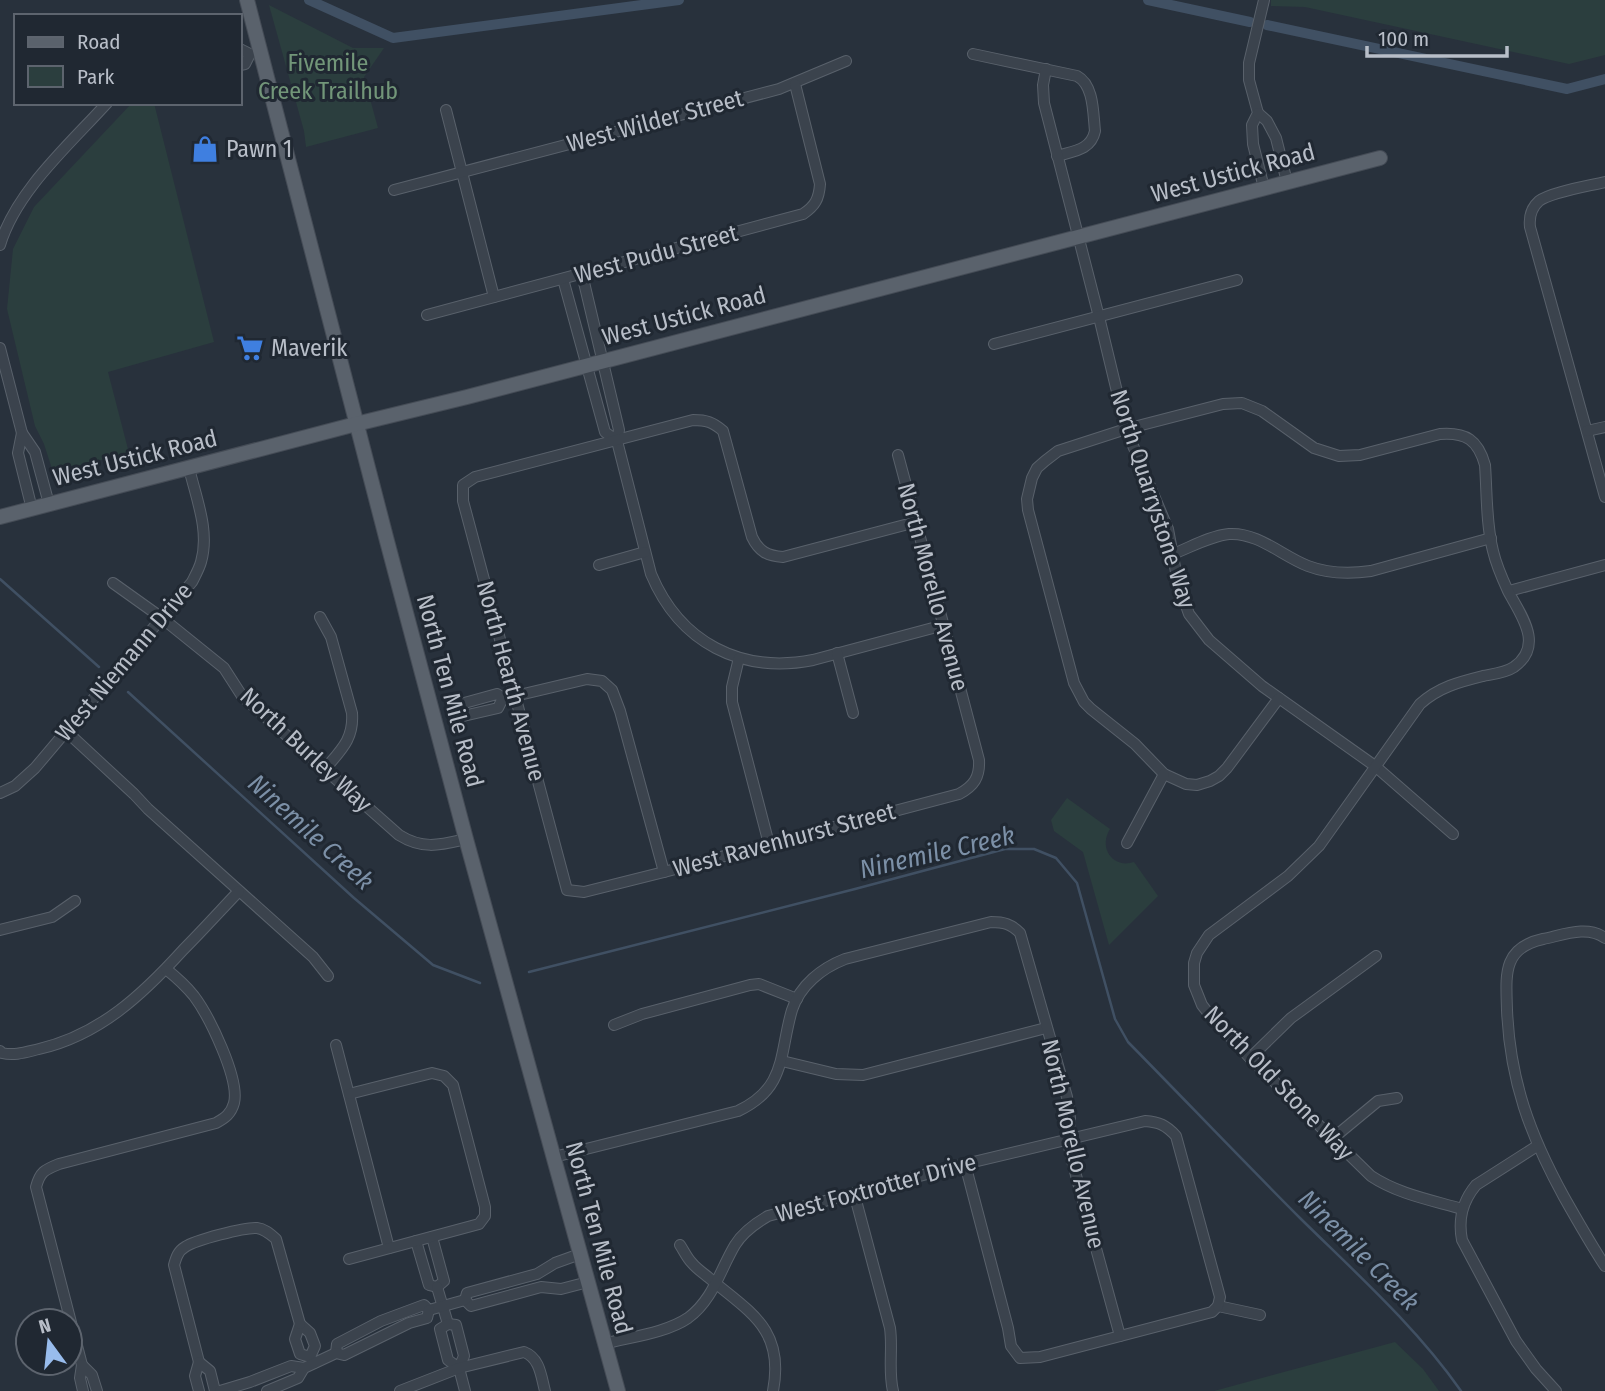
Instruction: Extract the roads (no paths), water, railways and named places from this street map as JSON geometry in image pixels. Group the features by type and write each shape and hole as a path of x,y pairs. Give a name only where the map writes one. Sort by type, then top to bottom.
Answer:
{"main road":[{"name":"North Ten Mile Road","path":"247,0 250,52 356,425 466,839 618,1391"},
{"name":"West Ustick Road","path":"0,517 1380,158"}],"street":[{"path":"1264,0 1249,63 1249,80 1258,113 1267,121 1276,138 1287,182"},
{"path":"973,54 1077,76 1085,81 1089,92 1094,135 1084,149 1057,156"},
{"name":"West Wilder Street","path":"394,190 794,84 846,61"},
{"name":"North Quarrystone Way","path":"1046,69 1044,103 1126,429 1168,529 1181,594 1189,614 1217,648 1262,686 1375,766 1453,834"},
{"name":"West Pudu Street","path":"427,315 803,214 816,204 820,184 794,84"},
{"path":"0,245 14,212 30,187 105,105"},
{"path":"446,110 494,297"},
{"path":"1258,113 1252,125 1253,144 1264,188"},
{"path":"1605,182 1548,197 1532,210 1530,219 1605,498"},
{"path":"582,274 619,430 617,440 645,552 655,584 672,612 687,628 704,641 739,659 791,663 813,660 944,625"},
{"path":"563,279 605,432 617,440 693,420 715,423 723,431 752,537 763,552 783,557 916,522"},
{"path":"994,344 1237,280"},
{"path":"0,348 22,433 35,452 49,504"},
{"name":"North Old Stone Way","path":"1126,429 1223,404 1242,403 1262,411 1314,448 1339,456 1360,455 1452,433 1463,435 1475,443 1482,453 1496,561 1526,622 1527,652 1512,668 1454,683 1420,704 1332,829 1304,862 1217,928 1202,943 1193,974 1197,995 1209,1014 1250,1058 1371,1176 1400,1191 1462,1209"},
{"path":"1587,431 1605,426"},
{"path":"1126,429 1058,452 1037,468 1028,488 1028,510 1078,692 1091,709 1135,744 1164,774 1176,781 1197,785 1219,776 1227,768 1279,698"},
{"path":"22,433 18,453 32,509"},
{"name":"North Hearth Avenue","path":"567,890 509,697 463,501 463,485 475,477 617,440"},
{"name":"North Morello Avenue","path":"898,455 979,760"},
{"name":"West Niemann Drive","path":"0,793 26,777 192,582 201,564 205,547 204,528 189,468"},
{"path":"1173,554 1219,536 1240,535 1256,539 1308,566 1324,571 1356,573 1491,538"},
{"path":"599,565 645,552"},
{"path":"1509,592 1605,565"},
{"name":"North Burley Way","path":"113,583 224,668 242,696 399,835 425,846 466,839"},
{"path":"320,617 331,636 353,724 345,745 325,769"},
{"path":"837,653 853,713"},
{"path":"739,659 732,687 732,702 769,844"},
{"path":"434,719 452,713 459,717 498,708 509,697 587,679 602,681 612,690 620,711 664,872"},
{"path":"66,731 313,957 328,976"},
{"name":"West Ravenhurst Street","path":"567,890 584,892 959,794 976,781 979,760"},
{"path":"1127,843 1164,774"},
{"path":"1,1052 12,1055 74,1038 117,1013 151,985 239,891"},
{"path":"0,930 52,917 75,901"},
{"name":"North Morello Avenue","path":"797,999 817,974 845,959 991,922 1012,925 1020,933 1067,1097 1071,1157 1120,1336"},
{"path":"1604,937 1591,931 1533,941 1522,946 1510,960 1506,978 1510,1042 1526,1116 1538,1146 1586,1237 1604,1263"},
{"path":"1250,1058 1291,1018 1377,956"},
{"path":"67,1307 36,1187 39,1176 47,1169 216,1123 225,1118 235,1101 218,1037 196,999 166,969"},
{"path":"554,1157 738,1111 758,1100 772,1083 782,1061 792,1010 797,999 760,984 750,985 642,1014 614,1025"},
{"path":"782,1061 836,1074 863,1074 1046,1028"},
{"path":"336,1045 389,1248"},
{"path":"349,1094 432,1073 444,1076 453,1085 485,1207 485,1216 479,1224 349,1259"},
{"path":"1332,1139 1378,1101 1397,1098"},
{"name":"West Foxtrotter Drive","path":"604,1343 669,1328 696,1311 716,1284 736,1244 750,1228 779,1213 965,1164 1145,1121 1167,1126 1176,1136 1220,1297 1218,1306"},
{"path":"1538,1146 1476,1185 1462,1209 1460,1228 1462,1240 1525,1355 1556,1391"},
{"path":"965,1164 1011,1346 1020,1358 1040,1357 1212,1312 1218,1306 1260,1315"},
{"path":"853,1193 890,1328 893,1391"},
{"path":"198,1391 195,1376 199,1362 174,1265 176,1255 195,1242 258,1228 276,1239 300,1324 310,1333 315,1346 309,1363 298,1378 267,1391"},
{"path":"432,1237 444,1281 437,1287"},
{"path":"416,1241 429,1285 437,1287"},
{"path":"680,1245 692,1263 746,1307 762,1324 772,1343 774,1354 773,1391"},
{"path":"465,1300 467,1293 537,1273 580,1254"},
{"path":"465,1300 471,1306 541,1287 561,1289 588,1282"},
{"path":"437,1287 448,1324"},
{"path":"199,1362 209,1371 217,1391 336,1353 344,1355 409,1323 427,1318 429,1310 465,1300"},
{"path":"459,1368 448,1360 440,1329 448,1324 456,1325 464,1356 459,1368 465,1391"},
{"path":"400,1391 459,1368 517,1353 530,1354 537,1362 545,1391"},
{"path":"84,1366 92,1374 97,1391"}],"waterway":[{"path":"309,0 393,38 679,0"},
{"path":"1148,0 1250,22"},
{"path":"1267,25 1567,89 1605,79"},
{"name":"Ninemile Creek","path":"0,579 99,667"},
{"name":"Ninemile Creek","path":"128,692 354,898 433,965 480,983"},
{"name":"Ninemile Creek","path":"529,972 1005,849 1034,849 1056,858 1077,883 1115,1019 1128,1042 1386,1302 1425,1345 1461,1391"}],"place":[{"name":"Pawn 1","path":"205,149"},
{"name":"Maverik","path":"250,348"}],"park label":[{"name":"Fivemile Creek Trailhub","path":"328,77"}]}
